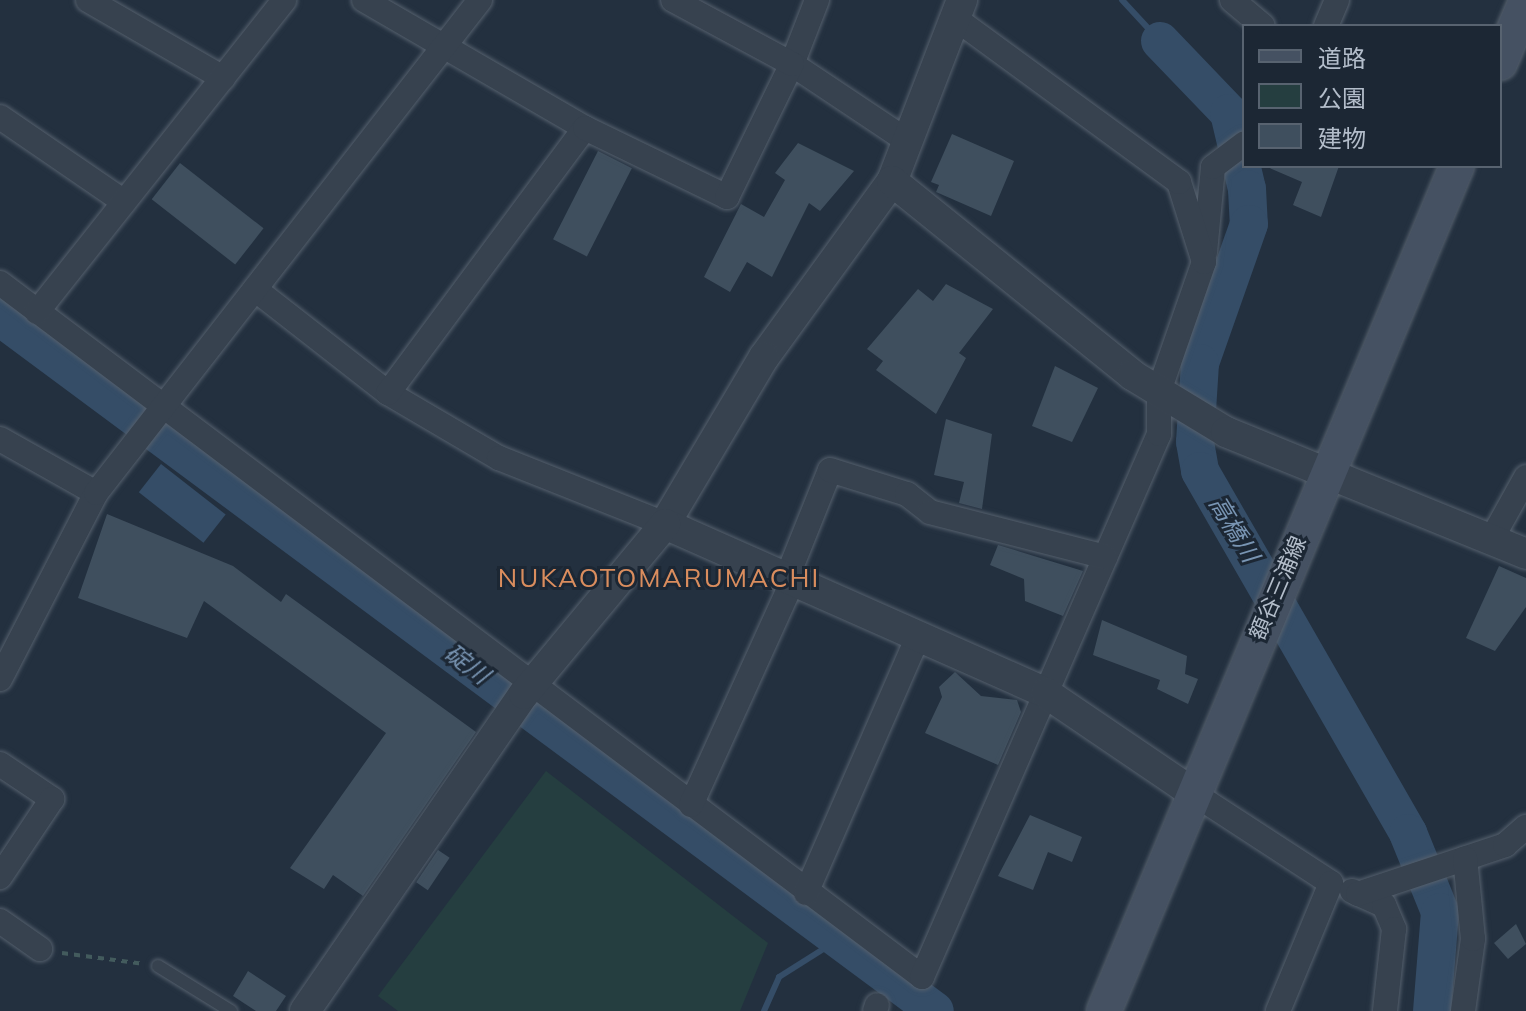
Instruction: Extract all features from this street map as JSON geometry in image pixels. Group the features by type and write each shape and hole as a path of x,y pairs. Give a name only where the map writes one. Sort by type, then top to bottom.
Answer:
{"main road":[{"path":"1502,58 1526,1"},
{"name":"額谷三浦線","path":"1104,1011 1196,795 1254,645 1456,168"}],"street":[{"path":"88,0 223,78"},
{"path":"37,312 284,0"},
{"path":"364,0 441,48 585,128 727,197 792,64 817,0"},
{"path":"0,679 96,493 480,0"},
{"path":"673,0 792,64 909,142"},
{"path":"1232,0 1261,24"},
{"path":"1327,24 1337,0"},
{"path":"305,1011 523,696 665,524 764,357 892,181 959,9 1179,182 1204,262"},
{"path":"0,117 124,202"},
{"path":"388,393 585,128"},
{"path":"0,283 37,312 151,421 523,696 691,805 922,977 1159,434 1204,262 1213,167 1242,145"},
{"path":"892,181 1168,397 1226,432 1326,477 1526,554"},
{"path":"256,290 388,393 499,458 665,524 917,639 1046,693 1331,883 1384,905 1394,929 1385,1011"},
{"path":"0,439 96,493"},
{"path":"691,805 789,581 830,470 907,494 930,512 1105,557"},
{"path":"1491,540 1526,477"},
{"path":"806,893 917,639"},
{"path":"0,764 52,799 0,877"},
{"path":"1358,894 1505,845 1526,827"},
{"path":"1456,861 1473,939 1463,1011"},
{"path":"1278,1011 1331,883"},
{"path":"0,921 40,949"}],"lane":[{"path":"158,966 231,1011"}],"path":[{"path":"40,949 158,966"}],"green space":[{"path":"546,771 768,943 740,1011 398,1011 378,996"}],"water":[{"path":"161,464 226,514 203,543 139,492"}],"building":[{"path":"952,134 1014,161 991,216 936,192 939,185 931,182"},
{"path":"798,143 854,171 820,211 809,203 772,277 747,262 730,292 704,277 741,204 764,217 785,180 775,173"},
{"path":"598,151 632,168 587,256 553,239"},
{"path":"180,163 264,228 235,265 152,199"},
{"path":"1270,168 1338,168 1321,217 1293,205 1302,182"},
{"path":"946,284 993,309 959,353 966,358 936,414 876,370 883,361 867,349 918,289 933,301"},
{"path":"1055,366 1098,388 1072,442 1032,426"},
{"path":"946,419 992,434 982,509 959,503 964,482 934,475"},
{"path":"107,514 233,566 281,602 286,594 476,732 363,896 333,875 324,889 290,868 386,733 204,601 187,638 78,598"},
{"path":"998,545 1083,571 1063,616 1025,601 1024,579 990,565"},
{"path":"1499,566 1526,578 1526,607 1495,651 1466,638"},
{"path":"1102,620 1187,656 1185,674 1198,679 1188,704 1157,689 1160,680 1093,655"},
{"path":"955,672 981,696 1017,700 1021,712 998,765 925,733 942,697 939,687"},
{"path":"1030,815 1082,837 1072,862 1048,852 1033,890 998,876"},
{"path":"438,850 450,858 428,890 416,882"},
{"path":"1516,924 1526,944 1508,959 1494,943"},
{"path":"248,971 286,996 276,1011 256,1011 233,996"}],"waterway":[{"path":"1122,0 1160,41"},
{"name":"高橋川","path":"1160,41 1229,113 1242,168"},
{"name":"高橋川","path":"1242,168 1249,224 1200,363 1195,442 1200,471 1408,833 1440,912 1432,1011"},
{"name":"碇川","path":"0,317 935,1011"},
{"path":"764,1011 779,977 836,941"}],"district":[{"name":"NUKAOTOMARUMACHI","path":"659,578"}]}
